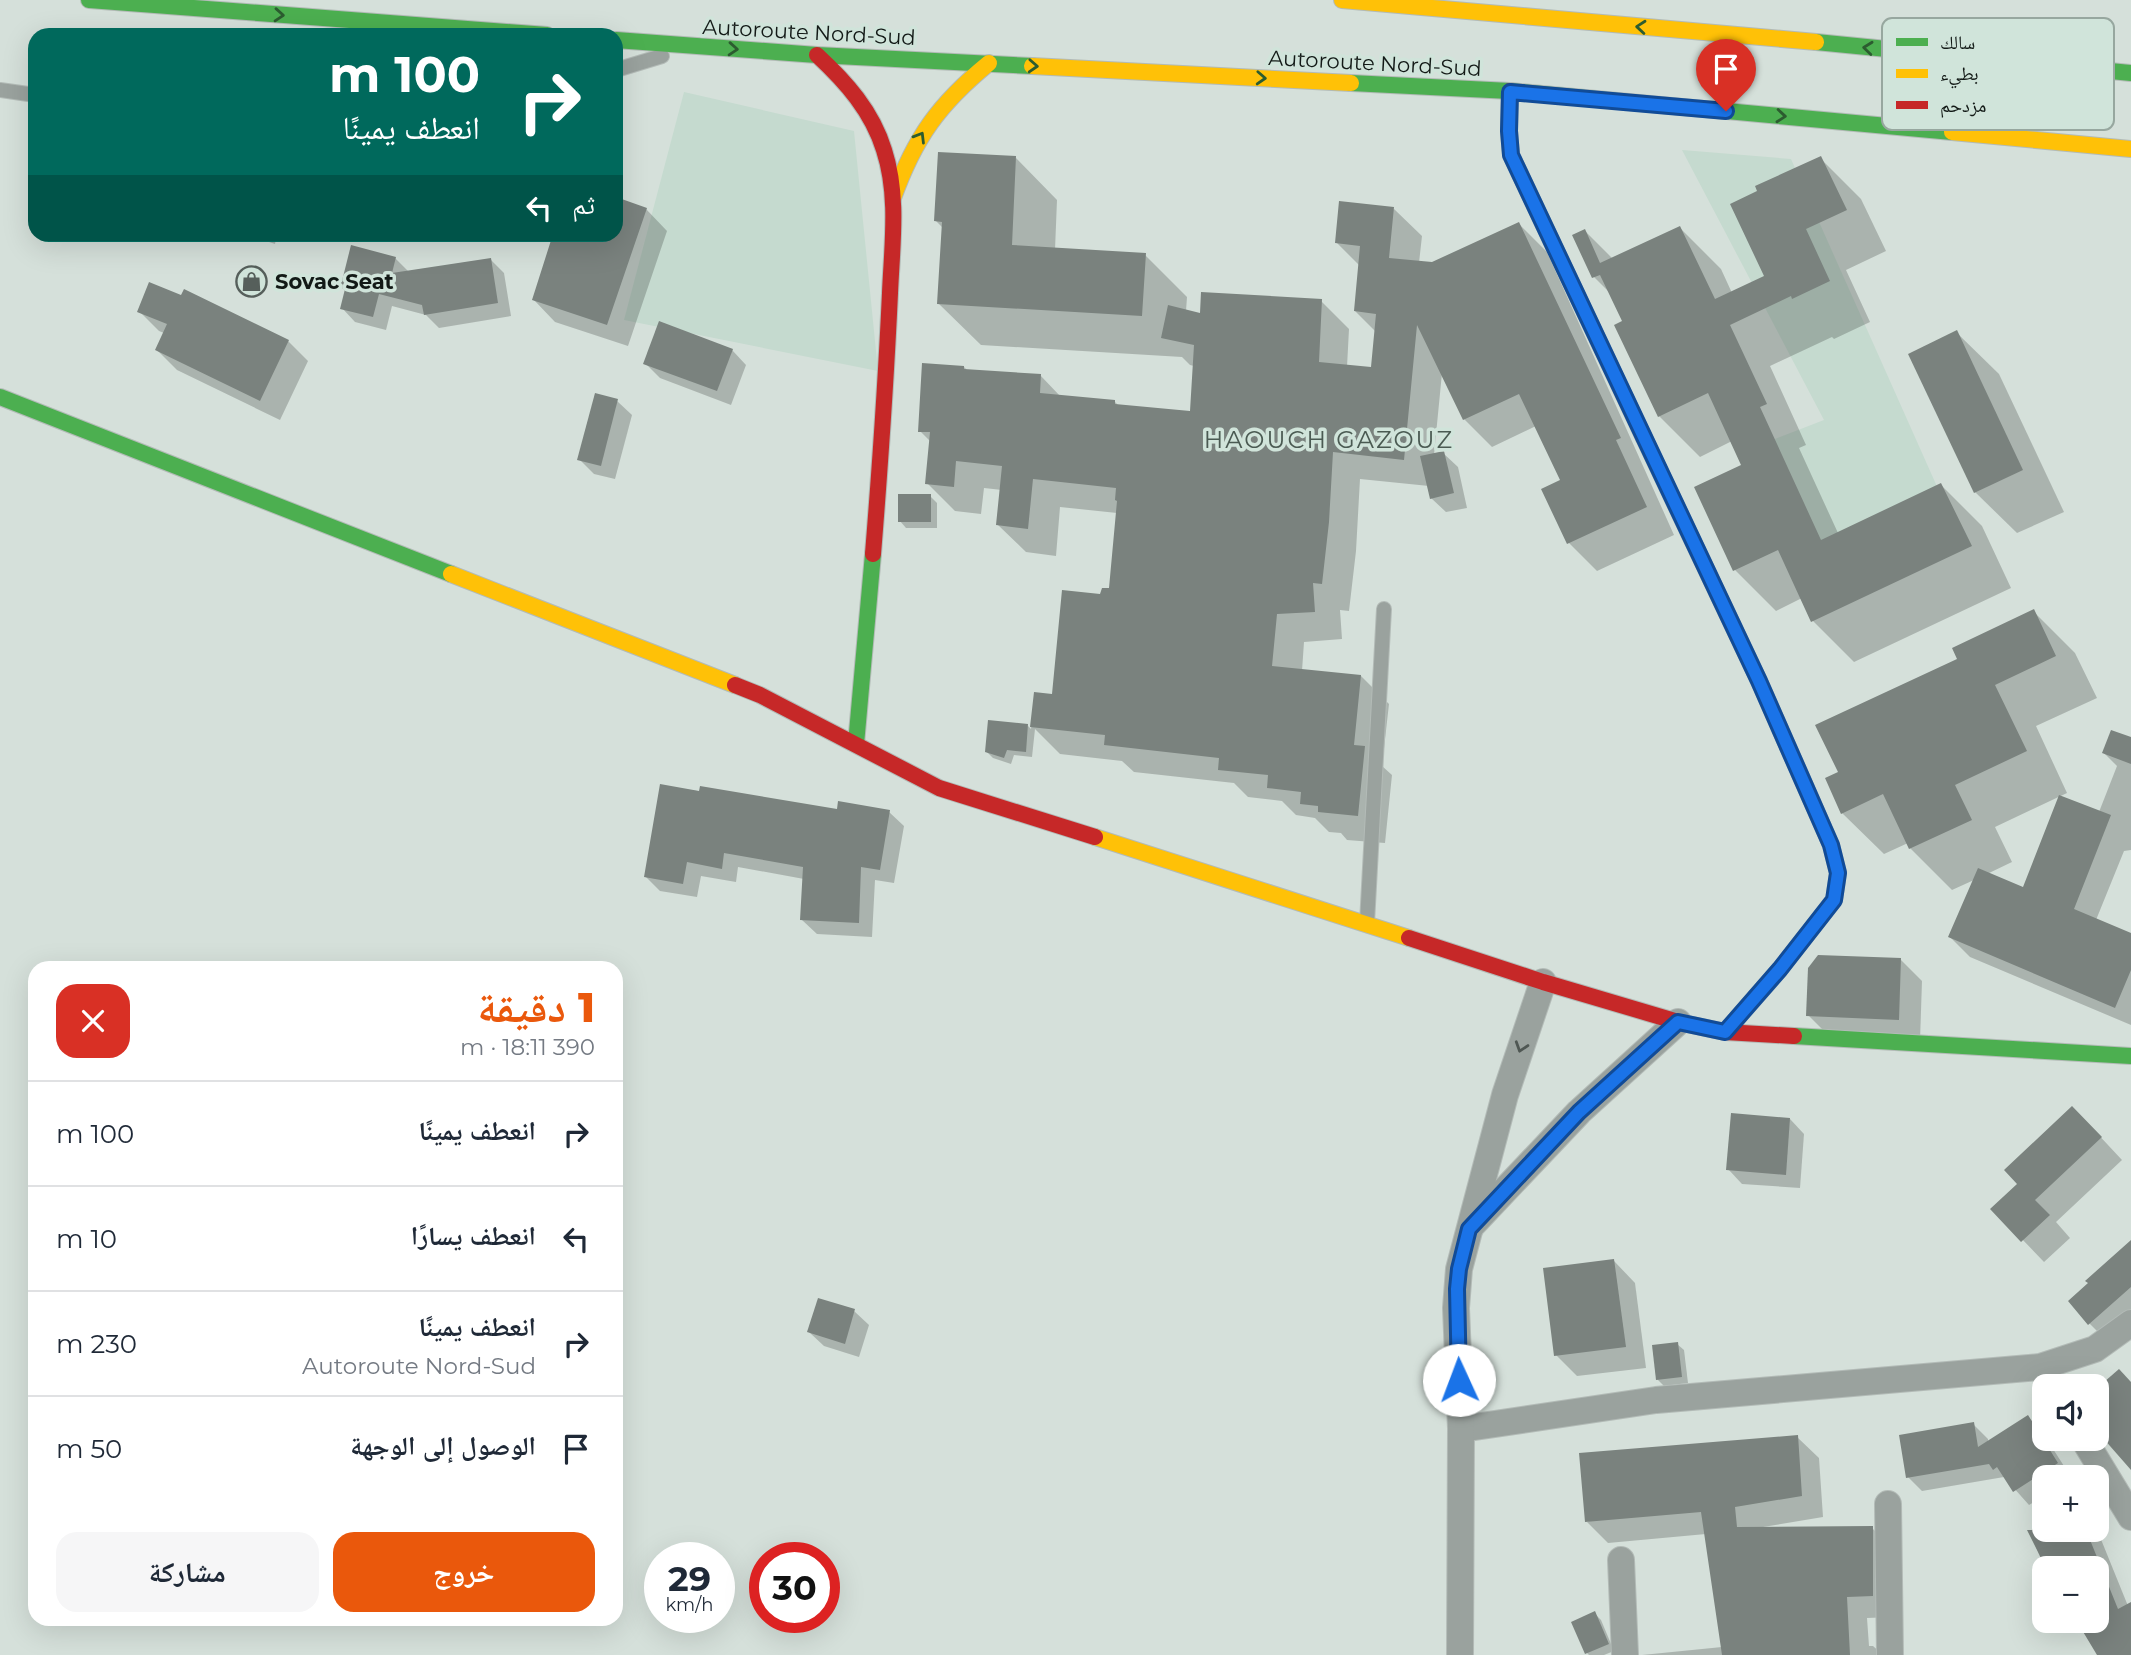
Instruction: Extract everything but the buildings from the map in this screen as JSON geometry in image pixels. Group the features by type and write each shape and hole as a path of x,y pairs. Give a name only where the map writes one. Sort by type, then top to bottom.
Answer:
{"main road":[{"path":"89,0 455,28"},
{"path":"1350,0 1882,49"},
{"name":"Autoroute Nord-Sud","path":"623,41 817,55 1510,92 1882,126"},
{"path":"817,55 842,77 863,103 879,133 888,165 893,199 885,400 856,744"},
{"path":"893,199 919,136 962,84 989,63"},
{"path":"1510,92 1511,155 1759,681 1831,845 1838,873 1834,900 1780,969 1725,1032"},
{"name":"Autoroute Nord-Sud","path":"1924,130 2131,149"},
{"path":"0,397 760,695 950,791 1543,982 1678,1022 1725,1032 2131,1056"}],"street":[{"path":"1460,1655 1459,1269 1505,1095 1543,982"},
{"path":"1469,1229 1579,1112 1678,1022"},
{"path":"2050,1374 2095,1349 2131,1322"},
{"path":"1461,1429 1656,1400 2032,1377"},
{"path":"2091,1451 2131,1517"},
{"path":"1888,1504 1890,1655"},
{"path":"1621,1560 1625,1655"}],"lane":[{"path":"623,68 695,46"},
{"path":"0,90 28,94"},
{"path":"1367,924 1384,609"}],"shaded area":[{"path":"684,92 854,131 878,371 624,320"},
{"path":"1682,150 1791,159 1939,491 1795,554 1749,449 1824,420"}],"traffic: fast":[{"path":"89,0 455,28"},
{"path":"623,41 817,55 1032,66"},
{"path":"1816,42 1882,48"},
{"path":"2114,71 2131,73"},
{"path":"1351,83 1510,91 1882,126"},
{"path":"1930,130 1952,132"},
{"path":"0,397 451,574"},
{"path":"856,744 873,554"},
{"path":"1794,1036 2131,1056"}],"traffic: slow":[{"path":"1342,0 1816,42"},
{"path":"893,198 910,157 931,123 956,93 989,63"},
{"path":"1032,66 1351,83"},
{"path":"1952,132 2131,149"},
{"path":"1644,438 1759,681 1831,845 1838,873 1834,900 1780,969 1725,1032"},
{"path":"451,574 735,685"},
{"path":"1095,837 1409,938"}],"traffic: jam":[{"path":"817,55 848,87 873,122 884,150 892,185 893,239 873,554"},
{"path":"1510,91 1511,155 1644,438"},
{"path":"735,685 760,695 939,788 1095,837"},
{"path":"1409,938 1678,1022 1725,1032 1794,1036"}],"place":[{"name":"Sovac Seat","path":"252,281"}],"district":[{"name":"HAOUCH GAZOUZ","path":"1329,439"}],"route":[{"path":"1459,1380 1457,1289 1469,1229 1579,1112 1678,1022 1725,1032 1780,969 1834,900 1838,873 1831,845 1759,681 1511,155 1510,92 1726,111"}]}
